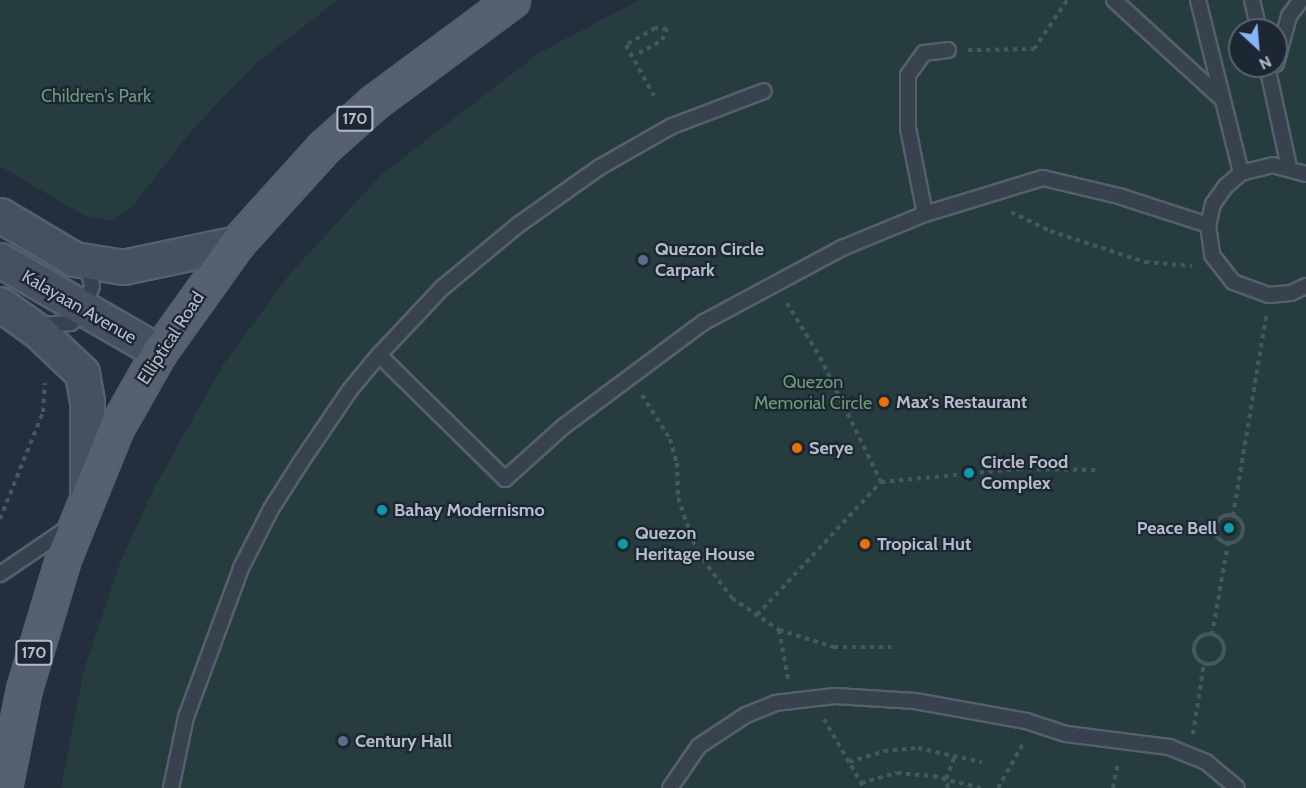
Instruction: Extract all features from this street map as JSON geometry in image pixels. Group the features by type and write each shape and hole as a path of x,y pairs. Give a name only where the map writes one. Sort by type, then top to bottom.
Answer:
{"main road":[{"name":"Elliptical Road","path":"4,788 24,689 82,510 116,428 159,352 237,243 324,147 494,5"},
{"path":"0,215 74,259 123,267 237,243"},
{"path":"70,302 70,293 80,286 82,273 74,259"},
{"name":"Kalayaan Avenue","path":"0,260 159,352"},
{"name":"Kalayaan Avenue","path":"11,311 82,373 87,401 82,510"}],"lane":[{"path":"1114,0 1222,99"},
{"path":"1198,0 1241,173"},
{"path":"1252,0 1256,18"},
{"path":"1288,20 1301,0"},
{"path":"925,214 908,128 908,75 913,63 924,53 948,50"},
{"path":"1270,78 1289,167"},
{"path":"1273,90 1274,78"},
{"path":"171,788 186,717 241,568 271,509 350,390 442,288 518,225 600,167 672,126 764,91"},
{"path":"1306,174 1289,167 1273,165 1241,173 1225,186 1213,204 1208,225 1212,255 1233,282 1269,295 1306,286"},
{"path":"379,356 505,479 563,427 704,322 774,282 925,214 978,196 1044,178 1119,196 1208,225"},
{"path":"11,311 49,328 60,327 71,323 70,302"},
{"path":"0,574 82,510"},
{"path":"669,788 687,759 715,734 746,715 792,701 812,698 915,701 1032,723 1066,734 1190,752 1236,788"}],"path":[{"path":"948,50 1034,49 1067,0"},
{"path":"639,54 662,40 667,29 655,28 626,45 654,96"},
{"path":"978,196 1050,231 1145,262 1220,268"},
{"path":"774,282 820,357 881,482"},
{"path":"1233,516 1269,295"},
{"path":"0,519 44,412 46,387 43,379"},
{"path":"626,380 648,400 670,439 677,463 678,498 697,552 732,598 778,630 834,647 891,646"},
{"path":"757,615 881,482 1019,469 1097,470"},
{"path":"1228,543 1220,540 1216,528 1220,519 1233,516"},
{"path":"1212,635 1228,543 1242,534 1242,525 1233,516"},
{"path":"778,630 792,701"},
{"path":"1212,635 1223,644 1224,653 1218,661 1204,663 1195,653 1196,643 1203,636 1212,635"},
{"path":"1190,752 1204,663"},
{"path":"812,698 864,788"},
{"path":"998,788 1018,756 1032,723"},
{"path":"849,762 884,751 918,748 981,762"},
{"path":"948,788 946,779 955,756"},
{"path":"861,783 897,773 946,779 980,788"}],"green space":[{"name":"Children's Park","path":"0,0 338,0 256,63 191,131 132,207 109,221 83,215 0,166"},
{"name":"Quezon Memorial Circle","path":"639,0 1306,0 1306,788 61,788 84,670 120,563 154,488 223,365 289,275 382,174 539,53"}],"place":[{"name":"Quezon Circle Carpark","path":"643,260"},
{"name":"Max's Restaurant","path":"884,402"},
{"name":"Serye","path":"797,448"},
{"name":"Circle Food Complex","path":"969,473"},
{"name":"Bahay Modernismo","path":"382,510"},
{"name":"Peace Bell","path":"1229,528"},
{"name":"Quezon Heritage House","path":"623,544"},
{"name":"Tropical Hut","path":"865,544"},
{"name":"Century Hall","path":"343,741"}]}
